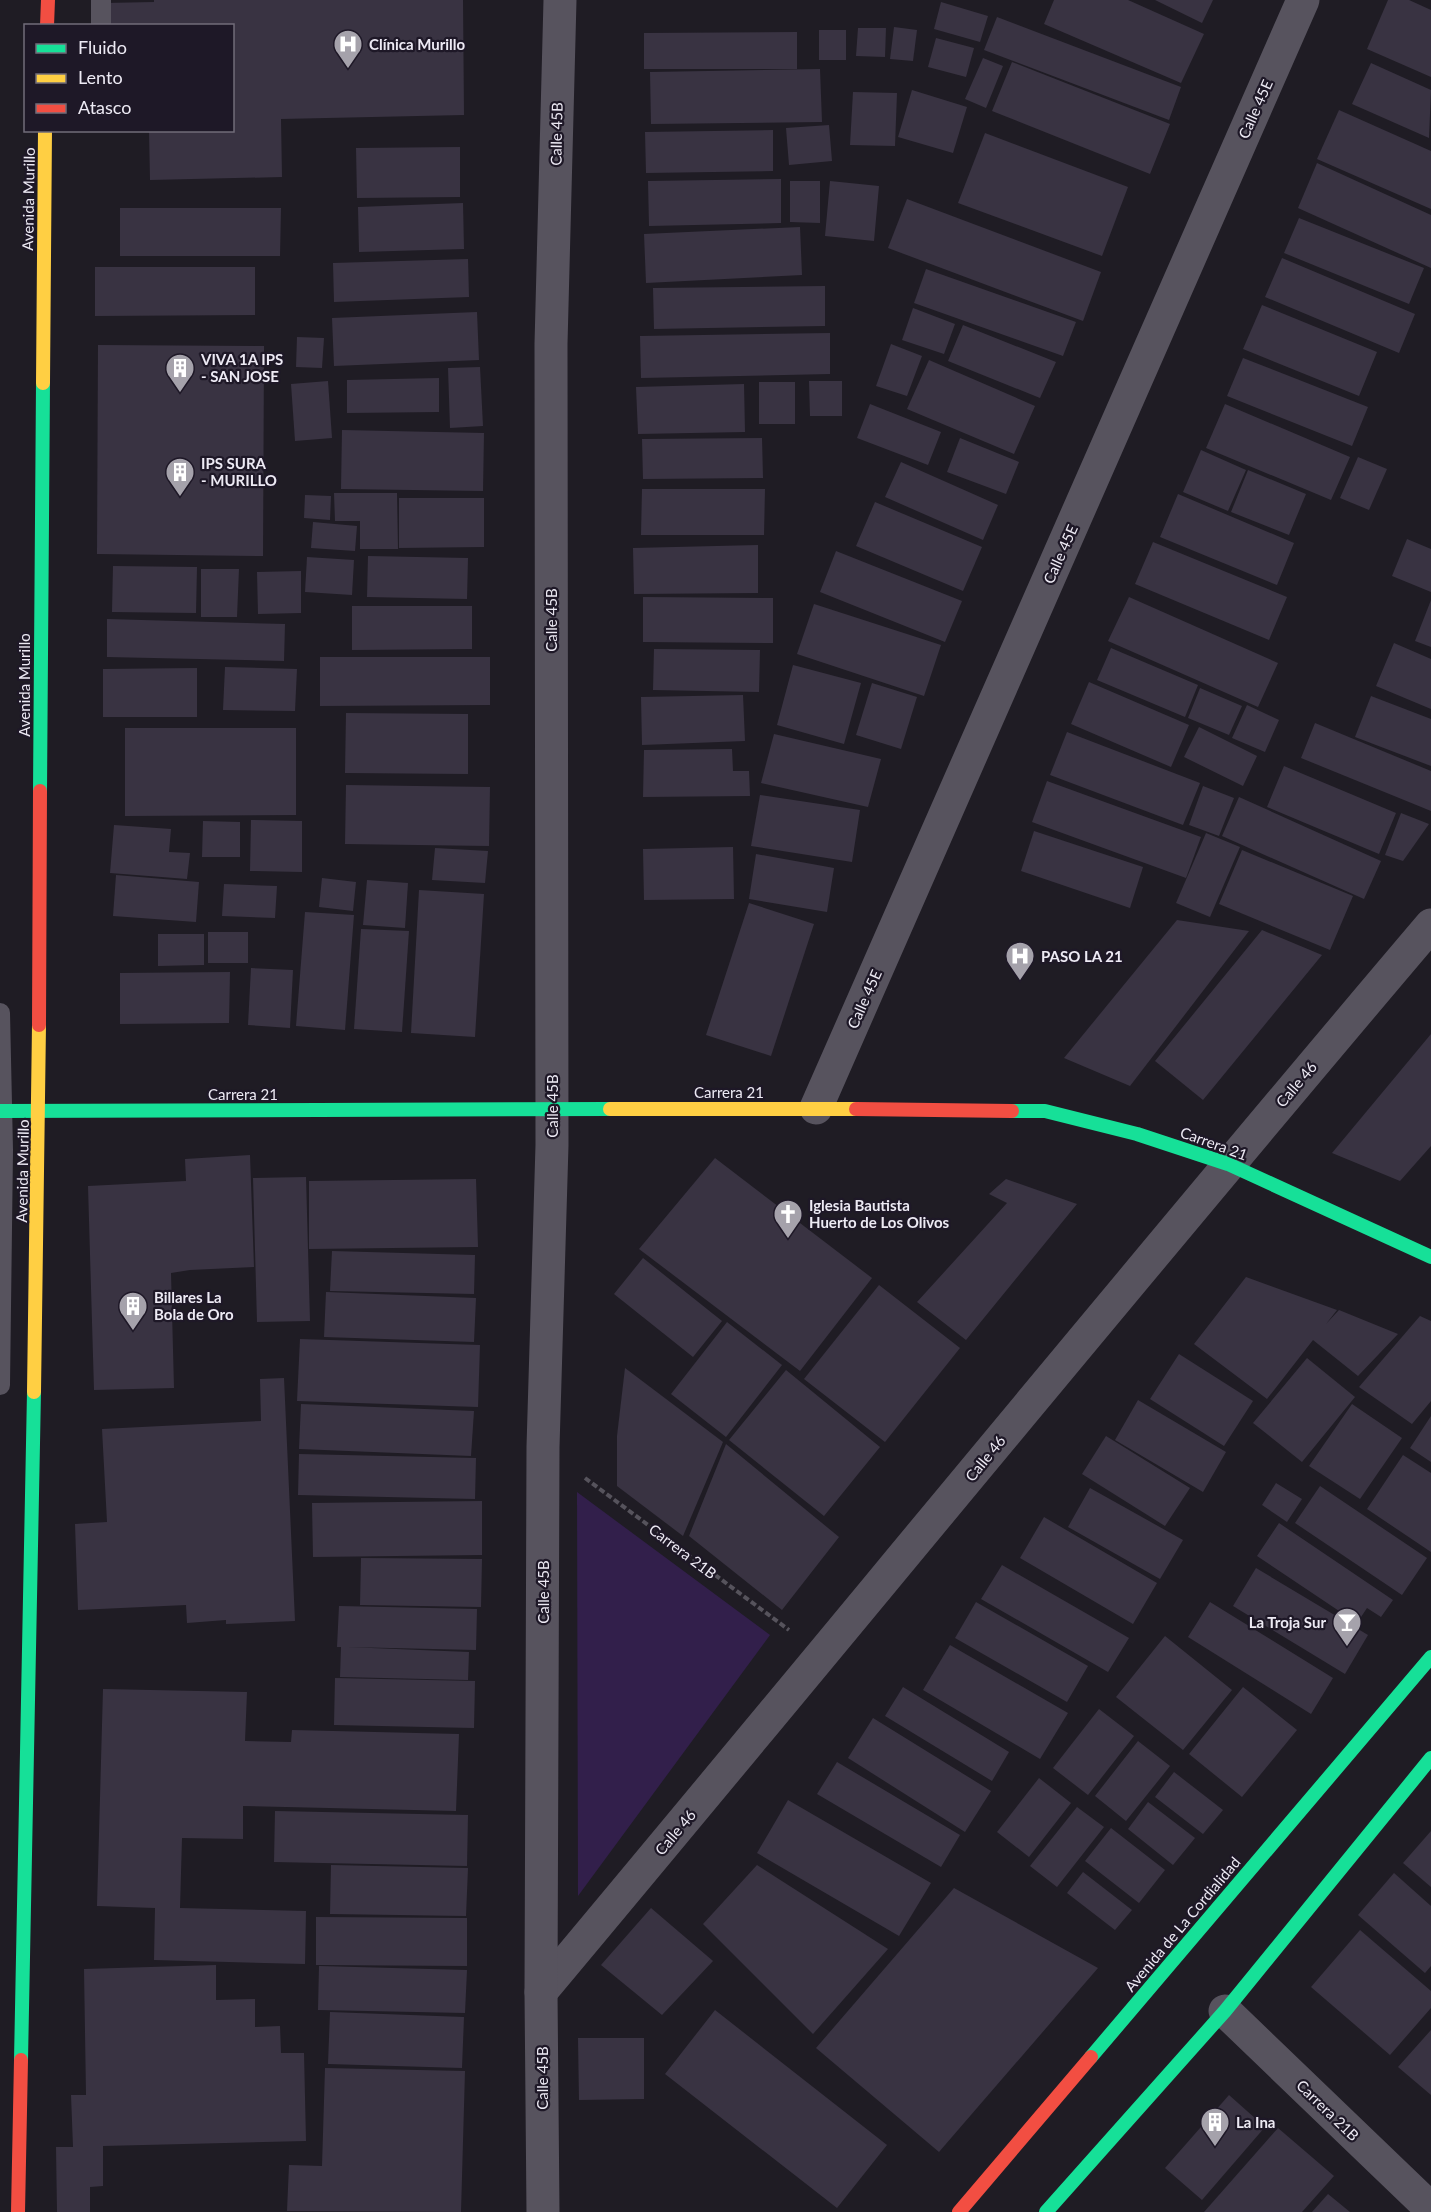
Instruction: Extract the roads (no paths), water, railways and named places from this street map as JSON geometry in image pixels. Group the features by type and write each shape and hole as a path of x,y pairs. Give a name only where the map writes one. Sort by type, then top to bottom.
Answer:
{"main road":[{"path":"47,24 48,0"},
{"name":"Avenida Murillo","path":"18,2212 39,1110 45,132"},
{"name":"Carrera 21","path":"1,1111 816,1108 1045,1111 1137,1134 1228,1164 1431,1257"},
{"name":"Avenida de La Cordialidad","path":"959,2212 1431,1657"},
{"path":"1046,2212 1225,2011 1431,1758"}],"street":[{"name":"Calle 45B","path":"543,2212 541,1992 543,1447 552,1145 551,344 560,0"},
{"name":"Calle 45E","path":"816,1108 1303,0"},
{"name":"Calle 46","path":"541,1992 823,1655 1228,1164 1431,925"},
{"name":"Carrera 21B","path":"1225,2011 1431,2210"}],"lane":[{"path":"101,0 101,24"},
{"path":"0,1013 0,1385"}],"place":[{"name":"Clínica Murillo","path":"348,70"},
{"name":"VIVA 1A IPS - SAN JOSE","path":"180,394"},
{"name":"IPS SURA - MURILLO","path":"180,498"},
{"name":"PASO LA 21","path":"1020,982"},
{"name":"Iglesia Bautista Huerto de Los Olivos","path":"788,1240"},
{"name":"Billares La Bola de Oro","path":"133,1332"},
{"name":"La Troja Sur","path":"1347,1648"},
{"name":"La Ina","path":"1215,2148"}]}
